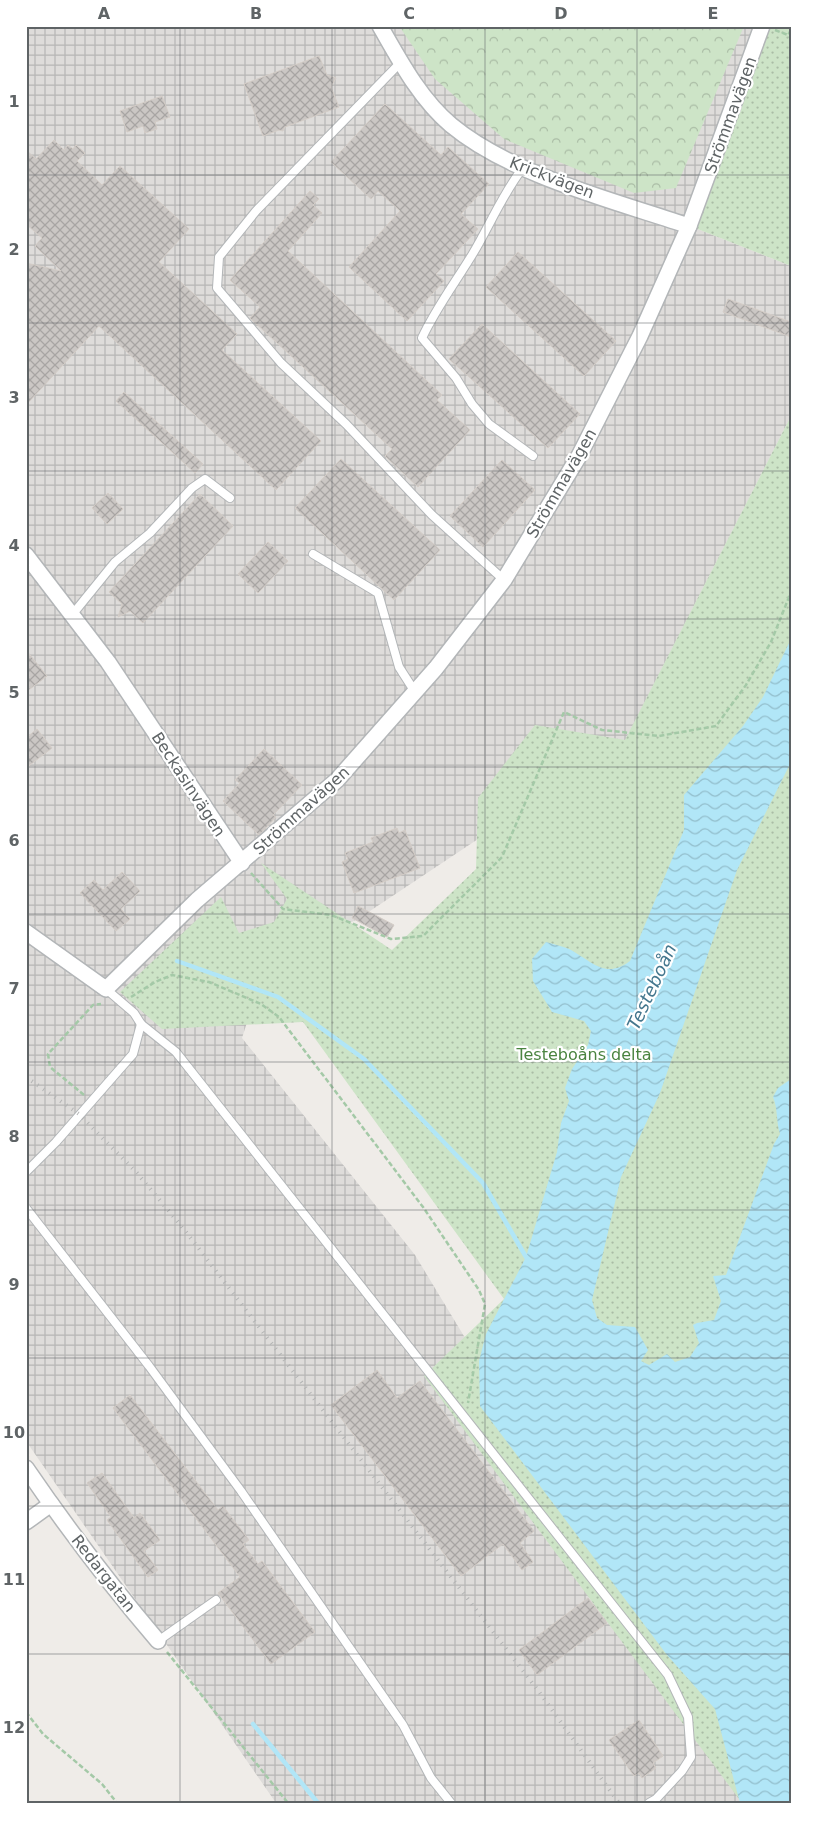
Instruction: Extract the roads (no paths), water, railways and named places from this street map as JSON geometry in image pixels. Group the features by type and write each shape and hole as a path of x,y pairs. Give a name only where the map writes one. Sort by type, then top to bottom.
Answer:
{"street":[{"name":"Krickvägen","path":"380,26 418,88 451,125 522,169 689,226"},
{"name":"Strömmavägen","path":"242,863 337,780 415,692 504,580 583,447 640,336 689,226 762,26"},
{"name":"Beckasinvägen","path":"26,555 108,662 242,863"},
{"path":"26,932 106,989 197,900 242,863"},
{"name":"Redargatan","path":"26,1468 131,1610 158,1641"},
{"path":"26,1522 51,1504"}],"lane":[{"path":"401,62 256,211 219,257 217,288 281,363 346,424 432,515 504,580"},
{"path":"522,169 511,184 472,254 431,318 422,338 456,378 472,404 489,424 533,456"},
{"path":"72,615 115,562 150,532 192,488 205,480 230,498"},
{"path":"312,554 378,593 399,667 415,692"},
{"path":"106,989 120,1000 141,1024 176,1052 668,1675 688,1717 691,1757 656,1802"},
{"path":"26,1172 56,1142 133,1054 141,1024"},
{"path":"26,1208 149,1366 241,1491 403,1726 431,1778 451,1803"},
{"path":"158,1641 216,1600"}],"water":[{"name":"Testeboån","path":"791,639 791,762 737,870 660,1093 621,1177 592,1300 597,1318 607,1325 635,1327 648,1350 641,1361 649,1365 667,1354 675,1362 690,1357 699,1343 693,1325 714,1320 721,1301 713,1276 726,1275 774,1144 780,1134 773,1097 778,1088 791,1079 791,1803 740,1803 715,1709 667,1655 480,1406 479,1361 486,1334 526,1257 557,1152 561,1123 569,1101 565,1088 572,1069 588,1045 591,1031 584,1021 552,1012 533,981 532,959 546,942 569,949 599,967 606,969 613,969 630,961 684,830 684,795 743,726 763,697"}],"waterway":[{"path":"177,961 278,997 364,1059 483,1183 526,1257"},
{"path":"253,1724 318,1803"}],"railway":[{"path":"26,1077 79,1114 137,1173 183,1228 537,1689 619,1803"}],"park label":[{"name":"Testeboåns delta","path":"584,1054"}]}
